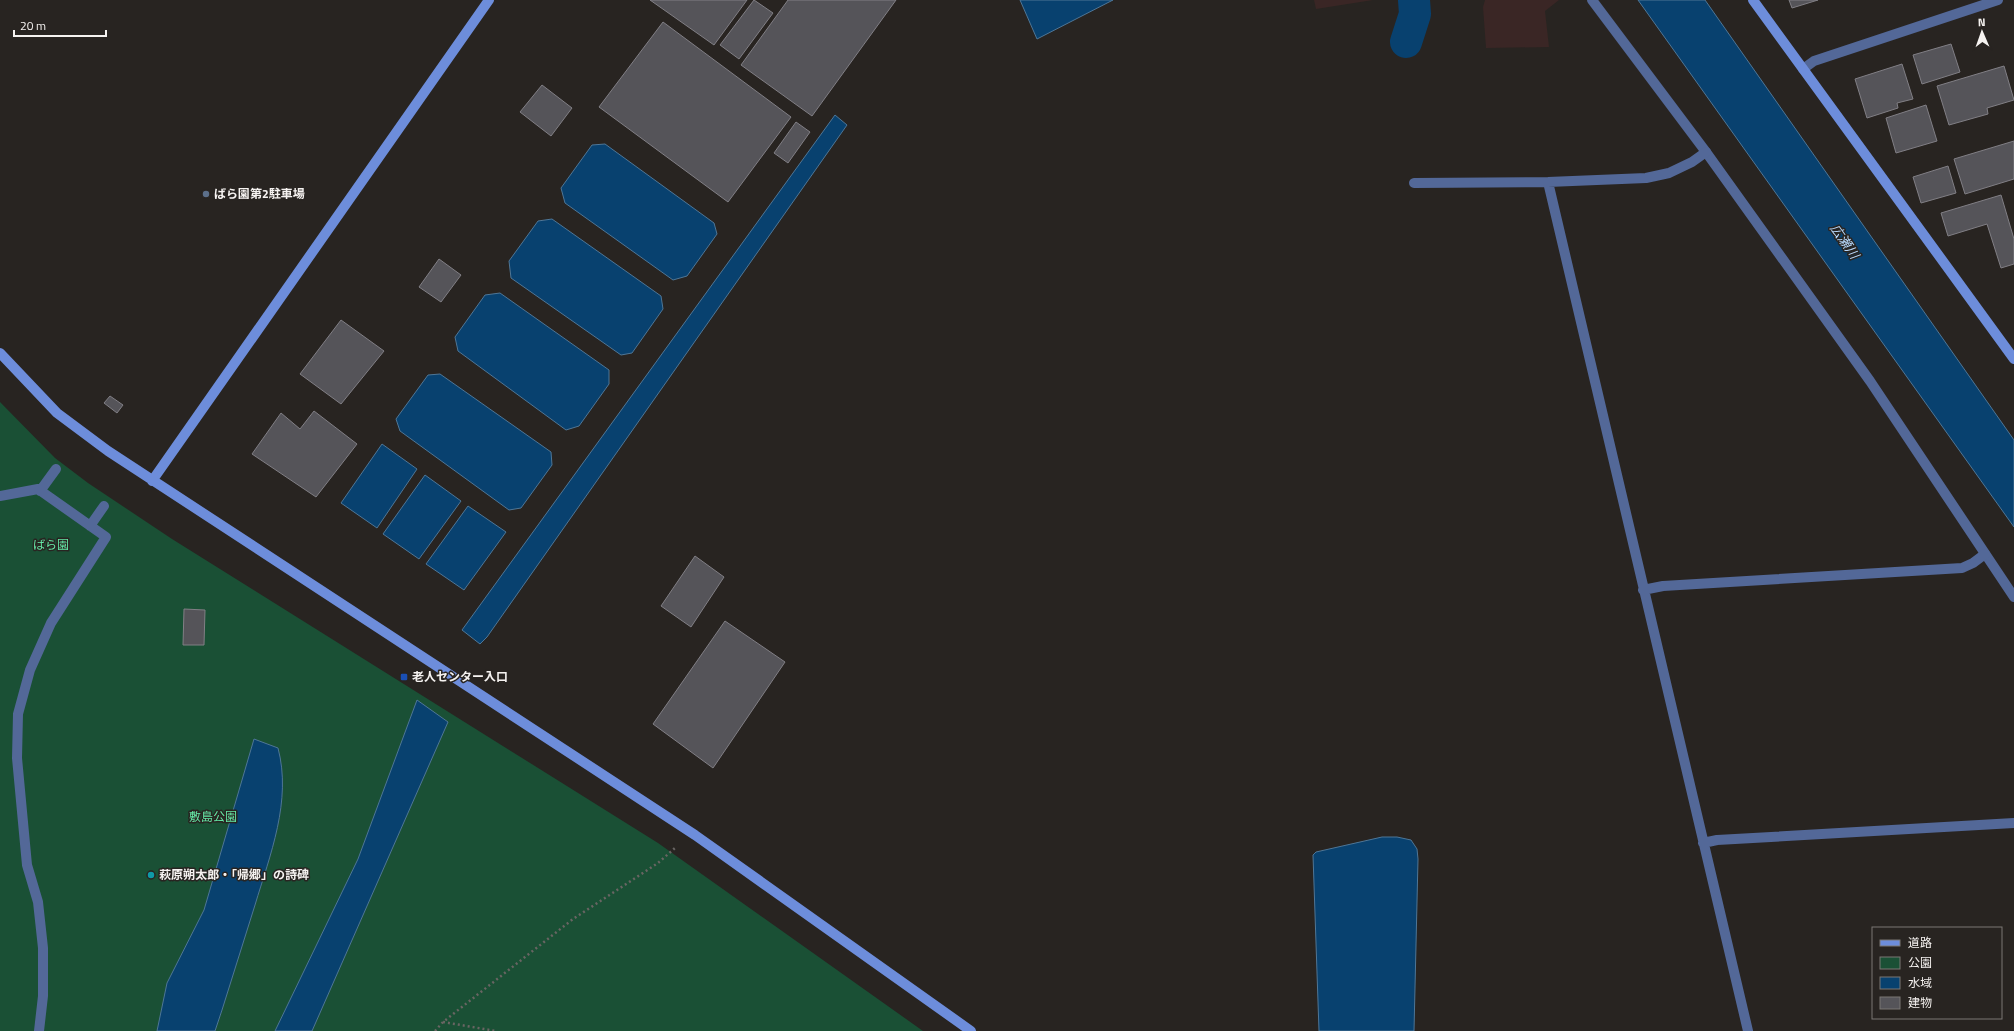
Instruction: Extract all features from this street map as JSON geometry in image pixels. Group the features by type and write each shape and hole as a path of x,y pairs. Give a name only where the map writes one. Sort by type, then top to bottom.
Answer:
{"street":[{"path":"152,481 489,0"},
{"path":"1592,0 1706,152 1870,381 2014,598"},
{"path":"1753,0 2014,359"},
{"path":"1803,69 1814,61 1998,0"},
{"path":"1414,183 1548,182 1646,178 1670,173 1692,162 1706,152"},
{"path":"1548,182 1748,1031"},
{"path":"0,353 57,413 82,433 152,481 695,835 971,1031"},
{"path":"40,491 56,469"},
{"path":"0,496 38,489 106,537 51,623 30,670 18,714 17,758 27,865 38,902 43,948 43,996 39,1031"},
{"path":"90,526 104,506"},
{"path":"1643,590 1663,586 1962,568 1973,563 1985,554"},
{"path":"1703,843 1717,840 2014,823"}],"path":[{"path":"435,1031 443,1022 573,919 658,863 675,847"},
{"path":"443,1022 496,1031"}],"shaded area":[{"path":"1314,0 1373,0 1316,9"},
{"path":"1485,0 1559,0 1545,11 1549,47 1486,48 1483,7"}],"green space":[{"name":"敷島公園","path":"0,402 55,458 88,483 172,539 658,843 923,1031 0,1031"}],"water":[{"path":"1020,0 1113,0 1037,39"},
{"name":"広瀬川","path":"1638,0 1705,0 2014,440 2014,527"},
{"path":"835,115 847,125 487,637 480,644 462,630"},
{"path":"605,144 714,223 717,234 687,276 673,280 565,203 561,188 592,145"},
{"path":"552,219 661,296 663,309 632,353 621,355 511,278 509,261 538,221"},
{"path":"500,293 609,370 609,384 579,426 566,430 458,351 455,337 485,295"},
{"path":"440,374 551,452 552,465 521,508 509,510 400,431 396,419 428,375"},
{"path":"382,444 417,469 377,528 341,503"},
{"path":"425,475 461,501 419,559 383,534"},
{"path":"468,506 506,532 464,590 426,564"},
{"path":"417,700 448,722 312,1031 275,1031 358,859"},
{"path":"254,739 278,748 282,768 281,808 273,847 222,1010 215,1031 157,1031 167,983 204,910"},
{"path":"1382,837 1397,837 1411,840 1417,849 1414,1031 1319,1031 1313,855 1316,852"}],"building":[{"path":"650,0 747,0 714,45"},
{"path":"754,0 773,13 739,59 720,45"},
{"path":"788,0 896,0 812,116 741,65"},
{"path":"1789,0 1818,0 1792,8"},
{"path":"663,22 791,117 728,202 599,107"},
{"path":"1951,44 1960,72 1922,84 1913,55"},
{"path":"1902,64 1913,99 1897,103 1898,108 1867,118 1855,79"},
{"path":"2004,66 2014,100 1987,108 1988,114 1949,125 1937,86"},
{"path":"542,85 572,108 551,136 520,112"},
{"path":"1926,105 1937,141 1896,153 1886,118"},
{"path":"796,122 810,132 788,163 774,153"},
{"path":"2014,141 2014,179 1965,194 1954,159"},
{"path":"1948,166 1956,193 1921,203 1913,177"},
{"path":"2001,195 2014,239 2014,264 2001,268 1987,224 1948,236 1941,213"},
{"path":"439,259 461,275 441,302 419,287"},
{"path":"341,320 384,351 341,404 300,374"},
{"path":"110,396 123,405 117,413 104,403"},
{"path":"314,411 357,444 316,497 252,454 281,413 300,429"},
{"path":"695,556 724,577 691,627 661,606"},
{"path":"184,609 205,610 204,645 183,645"},
{"path":"725,621 785,662 713,768 653,724"}],"waterway":[{"path":"1406,42 1415,14 1414,0"}],"place":[{"name":"ばら園第2駐車場","path":"206,194"},
{"name":"老人センター入口","path":"404,677"},
{"name":"萩原朔太郎・「帰郷」の詩碑","path":"151,875"}],"park label":[{"name":"ばら園","path":"51,545"}]}
